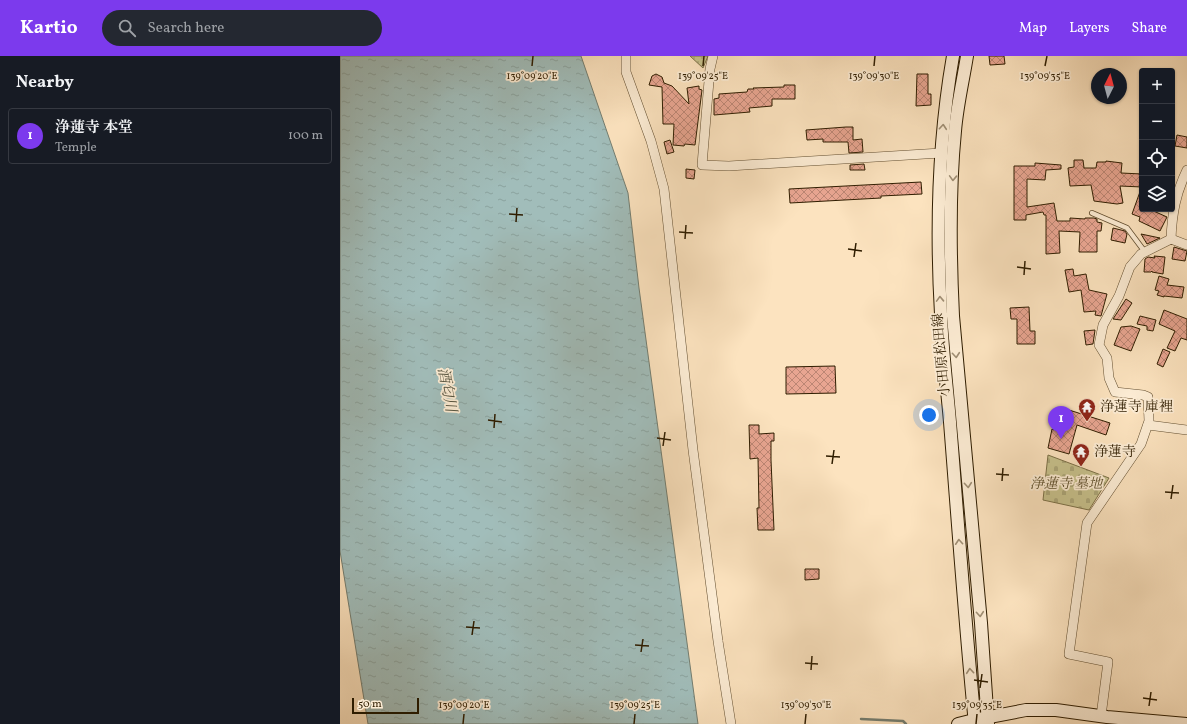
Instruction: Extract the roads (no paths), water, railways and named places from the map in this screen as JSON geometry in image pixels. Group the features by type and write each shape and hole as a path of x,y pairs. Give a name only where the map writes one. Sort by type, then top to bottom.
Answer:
{"main road":[{"name":"小田原松田線","path":"953,56 946,95 938,193 938,221 941,316 974,722"},
{"name":"小田原松田線","path":"967,56 957,114 954,146 952,287 953,316 981,623 988,721"},
{"path":"958,724 988,721 1026,710 1056,710 1105,719 1186,724"}],"street":[{"path":"621,56 651,141 664,189 695,465 718,641 731,724"},
{"path":"626,56 626,72"},
{"path":"714,56 710,69 702,165 729,166 941,153"},
{"path":"1171,239 1172,214 1179,185 1187,170"},
{"path":"1105,719 1108,662 1068,654 1087,523 1141,444 1149,421 1148,397 1143,395 1115,392 1108,378 1107,358 1099,345 1103,324 1119,296 1130,268 1141,254 1171,239 1187,245"},
{"path":"1148,425 1187,430"}],"lane":[{"path":"1092,214 1127,228 1145,252"}],"water":[{"name":"酒匂川","path":"340,56 581,56 628,193 639,288 698,724 368,724 340,551"}],"waterway":[{"path":"861,719 903,721 906,724"}],"place":[{"name":"浄蓮寺 庫裡","path":"1087,422"},
{"name":"浄蓮寺 本堂","path":"1061,439"},
{"name":"浄蓮寺","path":"1081,467"}],"park label":[{"name":"浄蓮寺 墓地","path":"1066,484"}]}
